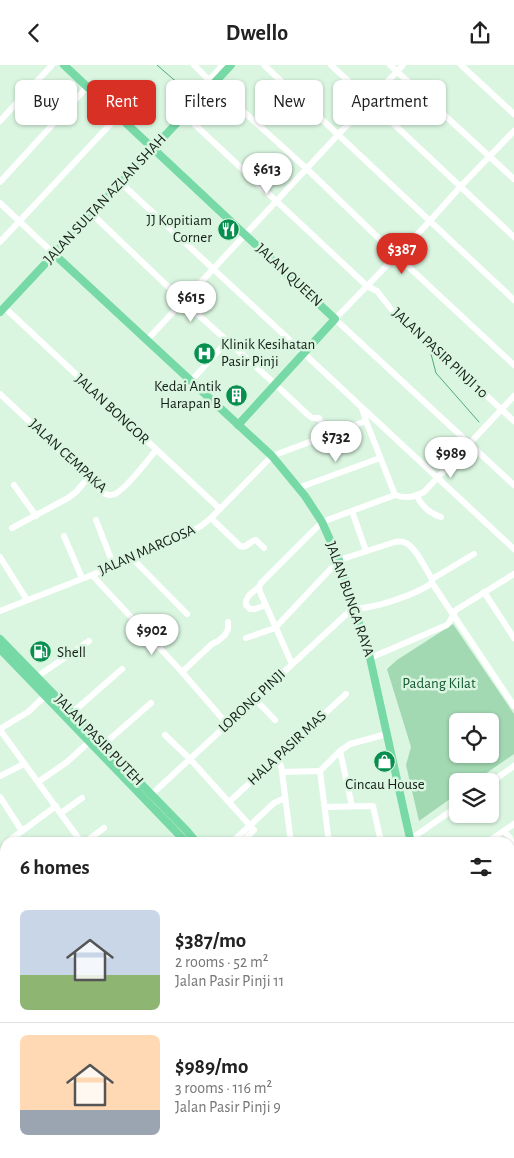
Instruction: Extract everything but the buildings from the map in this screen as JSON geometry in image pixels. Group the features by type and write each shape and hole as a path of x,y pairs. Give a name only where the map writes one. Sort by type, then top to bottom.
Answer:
{"main road":[{"name":"JALAN QUEEN","path":"64,65 87,87"},
{"name":"JALAN SULTAN AZLAN SHAH","path":"217,80 231,65"},
{"name":"JALAN QUEEN","path":"128,125 336,319"},
{"name":"JALAN SULTAN AZLAN SHAH","path":"2,309 175,125"},
{"name":"JALAN BUNGA RAYA","path":"54,254 272,457 305,496 322,522 339,560 370,658 410,837"},
{"path":"238,425 336,319"},
{"name":"JALAN PASIR PUTEH","path":"0,639 38,676 192,837"},
{"name":"JALAN PASIR PUTEH","path":"0,649 181,837"}],"street":[{"path":"0,121 52,65"},
{"path":"194,65 209,80 223,65"},
{"path":"264,65 514,300"},
{"path":"331,65 348,80"},
{"path":"390,65 514,179"},
{"path":"389,80 402,65"},
{"path":"461,65 514,114"},
{"path":"0,182 87,87"},
{"path":"245,113 306,168 396,256 514,365"},
{"path":"0,242 110,125"},
{"name":"JALAN PASIR PINJI 10","path":"196,125 367,286 377,291 396,314 514,421"},
{"path":"147,340 346,125"},
{"path":"396,125 514,237"},
{"path":"336,319 514,131"},
{"path":"121,183 514,549"},
{"path":"0,203 54,254"},
{"path":"92,214 183,301 307,414 312,418 319,418 326,435"},
{"name":"JALAN BONGOR","path":"2,309 220,509"},
{"name":"JALAN QUEEN","path":"336,319 514,485"},
{"path":"190,381 221,348"},
{"name":"JALAN CEMPAKA","path":"0,394 103,493 108,495 113,495 124,488 156,450"},
{"path":"266,605 250,609 246,605 246,600 322,522 395,495 409,497 424,491 514,396"},
{"path":"362,407 395,495"},
{"path":"272,457 366,421"},
{"name":"JALAN MARGOSA","path":"0,611 92,575 201,526 272,457"},
{"path":"298,488 380,458"},
{"path":"12,528 72,495 88,478"},
{"path":"14,485 36,516"},
{"path":"417,495 424,507 441,517"},
{"path":"352,511 366,551"},
{"path":"211,518 240,546 246,547 256,540 264,548"},
{"path":"96,520 113,564"},
{"path":"64,536 82,578"},
{"path":"246,638 275,627 339,560 402,541 409,544 413,549 462,628 514,705"},
{"path":"353,608 361,609 416,593 474,554"},
{"path":"0,557 27,600"},
{"path":"131,557 187,614"},
{"path":"370,658 447,625 456,610 514,574"},
{"path":"92,575 228,724"},
{"path":"259,587 292,665"},
{"path":"484,592 514,639"},
{"name":"LORONG PINJI","path":"151,795 353,608"},
{"path":"182,672 212,644 225,635 228,629 228,621"},
{"path":"38,676 89,641"},
{"path":"73,713 122,669"},
{"name":"HALA PASIR MAS","path":"229,802 346,694"},
{"path":"45,696 28,712 0,729 77,837"},
{"path":"255,699 275,720"},
{"path":"103,745 151,703"},
{"path":"282,772 320,771 350,744 387,734"},
{"path":"165,735 190,759 250,825 254,830 247,837"},
{"path":"38,782 67,762 89,741"},
{"path":"340,751 352,806"},
{"path":"277,757 281,765 290,837"},
{"path":"0,776 24,764"},
{"path":"499,777 514,766"},
{"path":"320,771 328,837"},
{"path":"0,797 22,831"},
{"path":"237,837 274,803 286,798"},
{"path":"61,813 82,799"},
{"path":"14,837 56,806"},
{"path":"325,807 373,807 380,837"},
{"path":"416,837 449,813"},
{"path":"495,837 514,824"},
{"path":"89,837 104,828"},
{"path":"504,831 509,837"}],"green space":[{"name":"Padang Kilat","path":"453,624 514,714 514,754 487,773 449,773 449,800 419,821 406,765 411,747 387,669 397,660"}],"waterway":[{"path":"157,65 174,80"},
{"path":"431,354 436,373 479,422"}],"place":[{"name":"JJ Kopitiam Corner","path":"228,229"},
{"name":"Klinik Kesihatan Pasir Pinji","path":"205,353"},
{"name":"Kedai Antik Harapan B","path":"237,395"},
{"name":"Shell","path":"41,652"},
{"name":"Cincau House","path":"385,761"}]}
